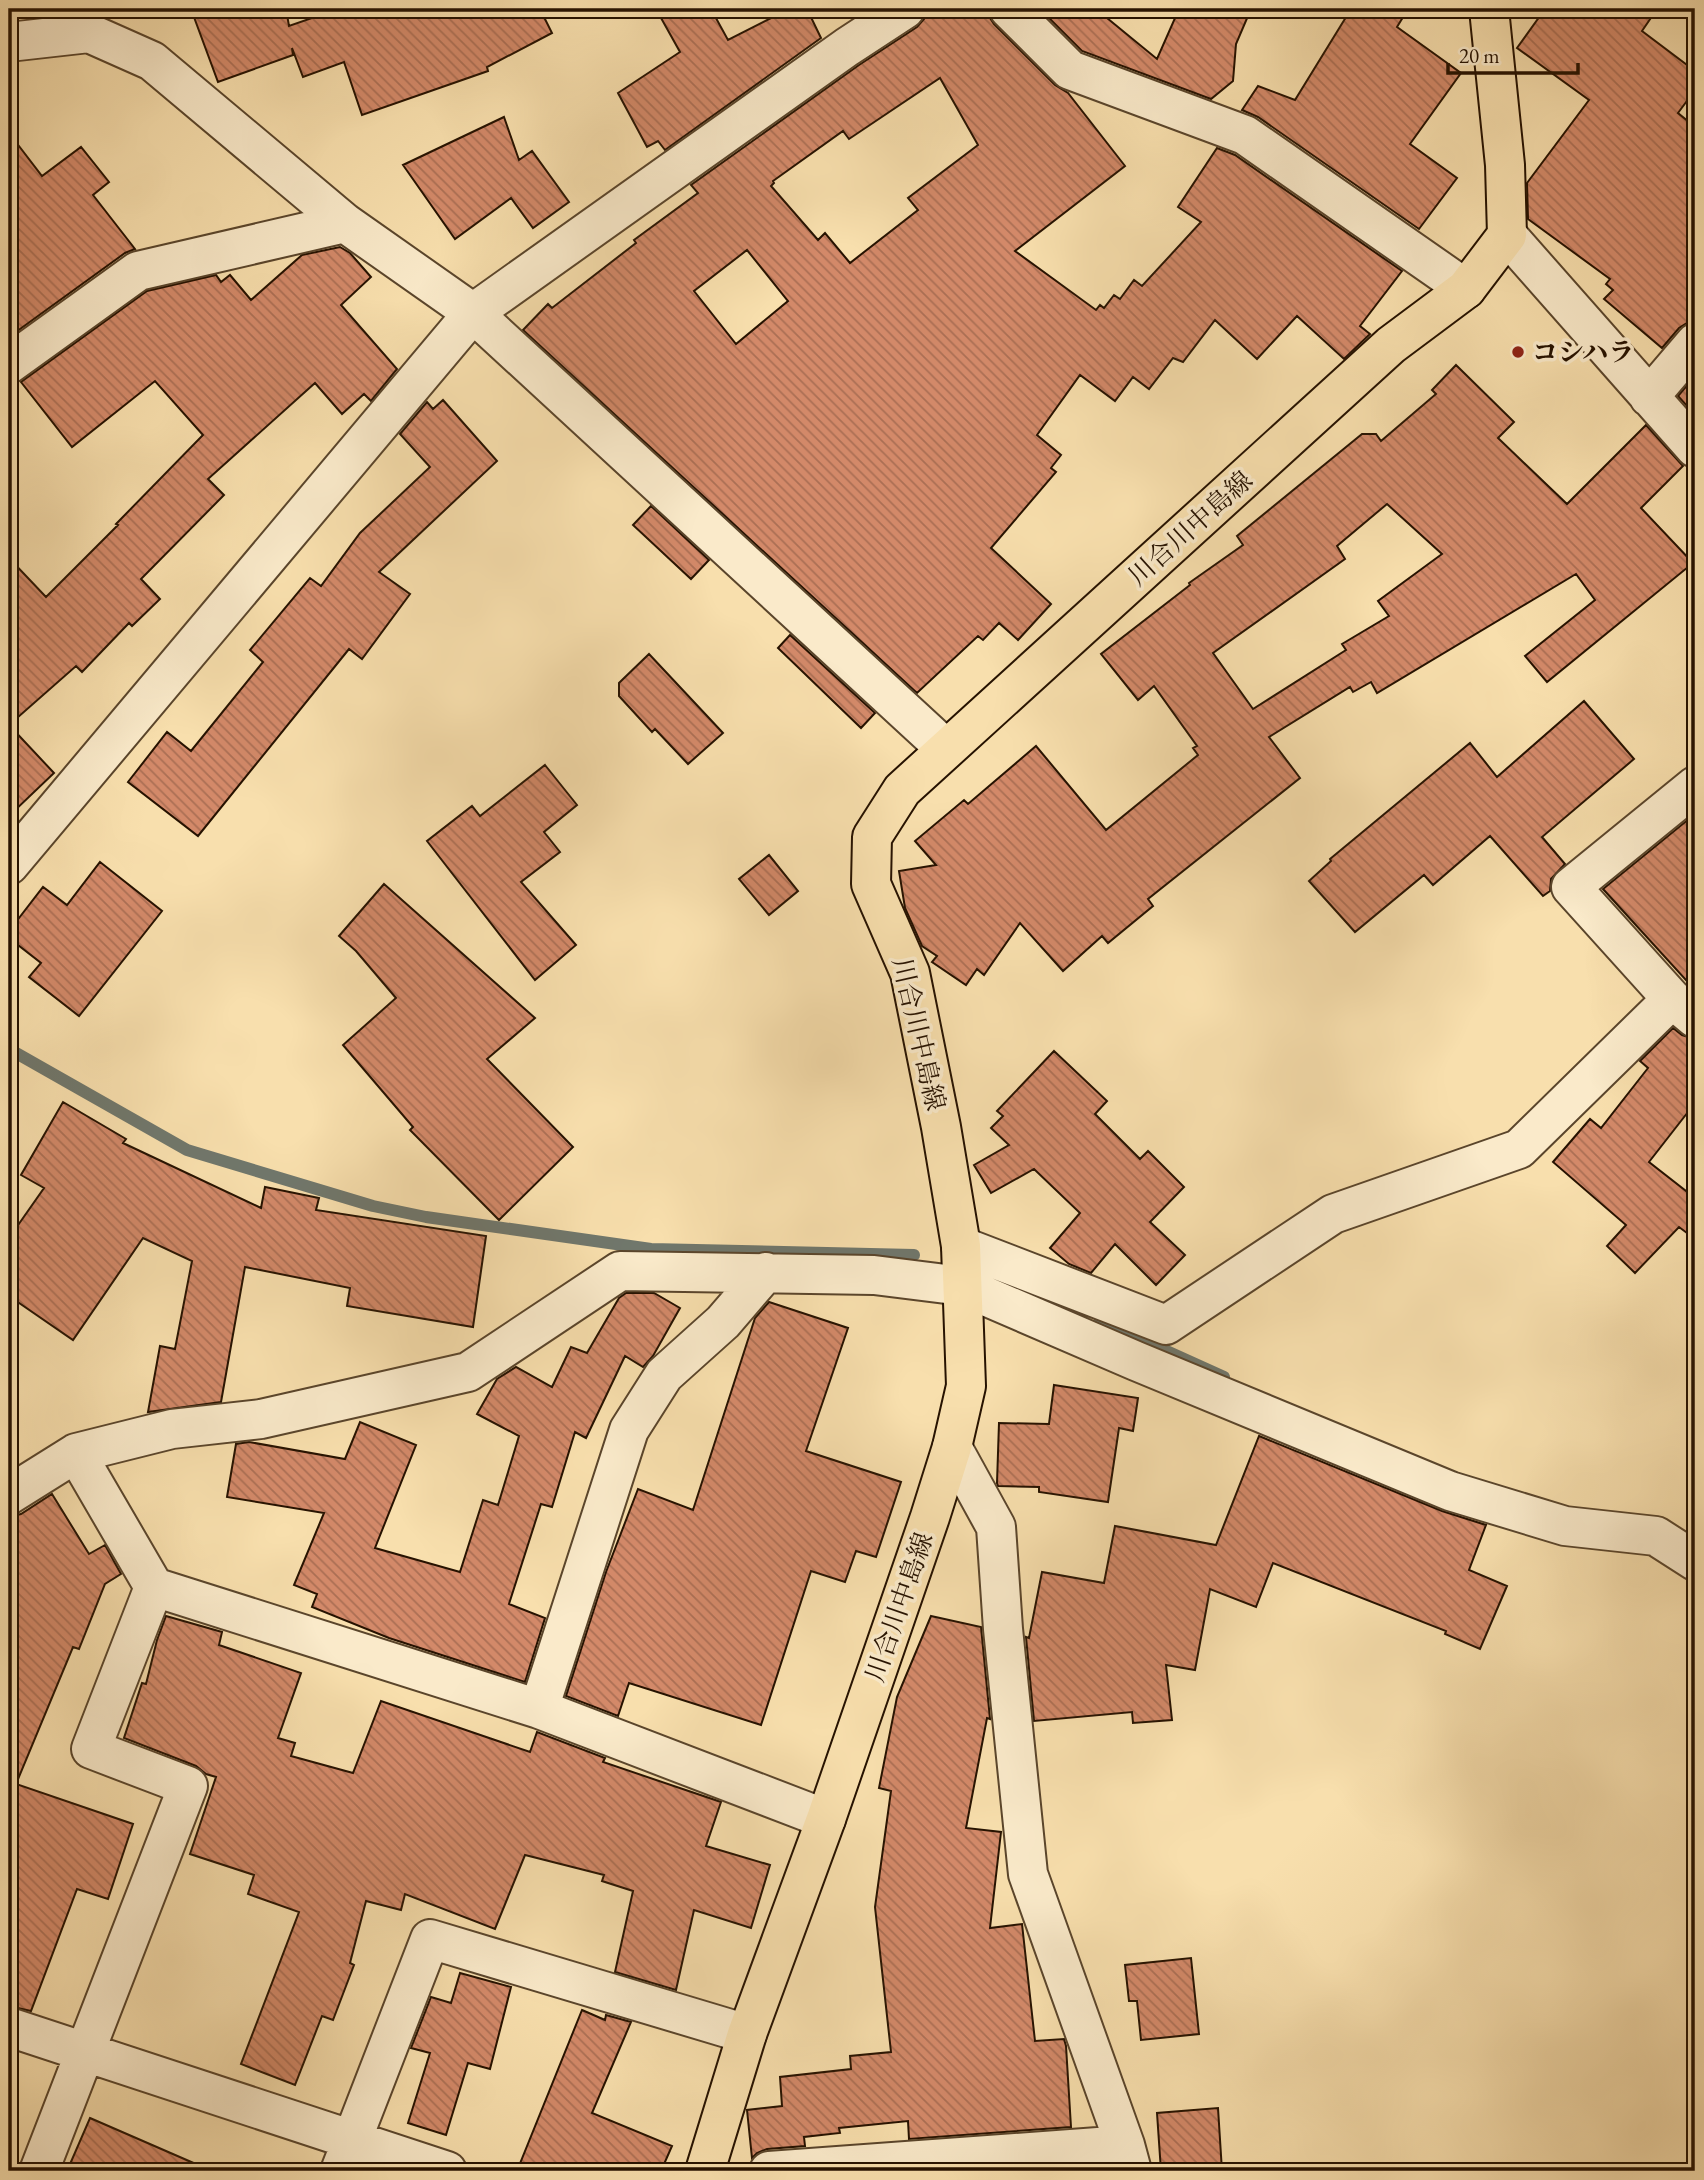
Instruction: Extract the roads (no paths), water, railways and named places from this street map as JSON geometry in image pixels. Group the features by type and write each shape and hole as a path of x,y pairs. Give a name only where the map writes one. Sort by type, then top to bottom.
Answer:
{"main road":[{"path":"1493,13 1505,165 1507,235"},
{"name":"川合川中島線","path":"705,2171 747,2034 826,1819 951,1447 966,1386 961,1246 941,1127 910,973 871,884 872,837 902,790 1391,345 1466,289 1507,235"}],"street":[{"path":"9,865 473,313 847,47 905,9"},
{"path":"1009,9 1070,70 1245,135 1466,289"},
{"path":"9,42 92,21 152,61 345,223 473,313 946,749"},
{"path":"9,365 138,271 345,223"},
{"path":"1507,235 1695,448"},
{"path":"1649,397 1695,343"},
{"path":"961,1246 1166,1325 1333,1214 1519,1149 1683,1009 1571,887 1695,786"},
{"path":"9,1495 76,1453 172,1429 261,1419 468,1372 620,1271 874,1275 962,1286 1450,1491 1565,1526 1657,1536 1695,1562"},
{"path":"538,1709 629,1430 664,1375 723,1322 766,1272"},
{"path":"769,2171 1128,2158 1028,1874 1003,1629 996,1527 951,1447"},
{"path":"76,1453 154,1587 538,1709 826,1819"},
{"path":"39,2171 188,1786 91,1749 154,1587"},
{"path":"346,2156 430,1939 747,2034"},
{"path":"9,2027 85,2052 346,2156 447,2171"}],"waterway":[{"path":"9,1049 187,1150 373,1206 426,1217 651,1249 914,1255"},
{"path":"1100,1321 1224,1377"}],"place":[{"name":"コシハラ","path":"1518,352"}]}
